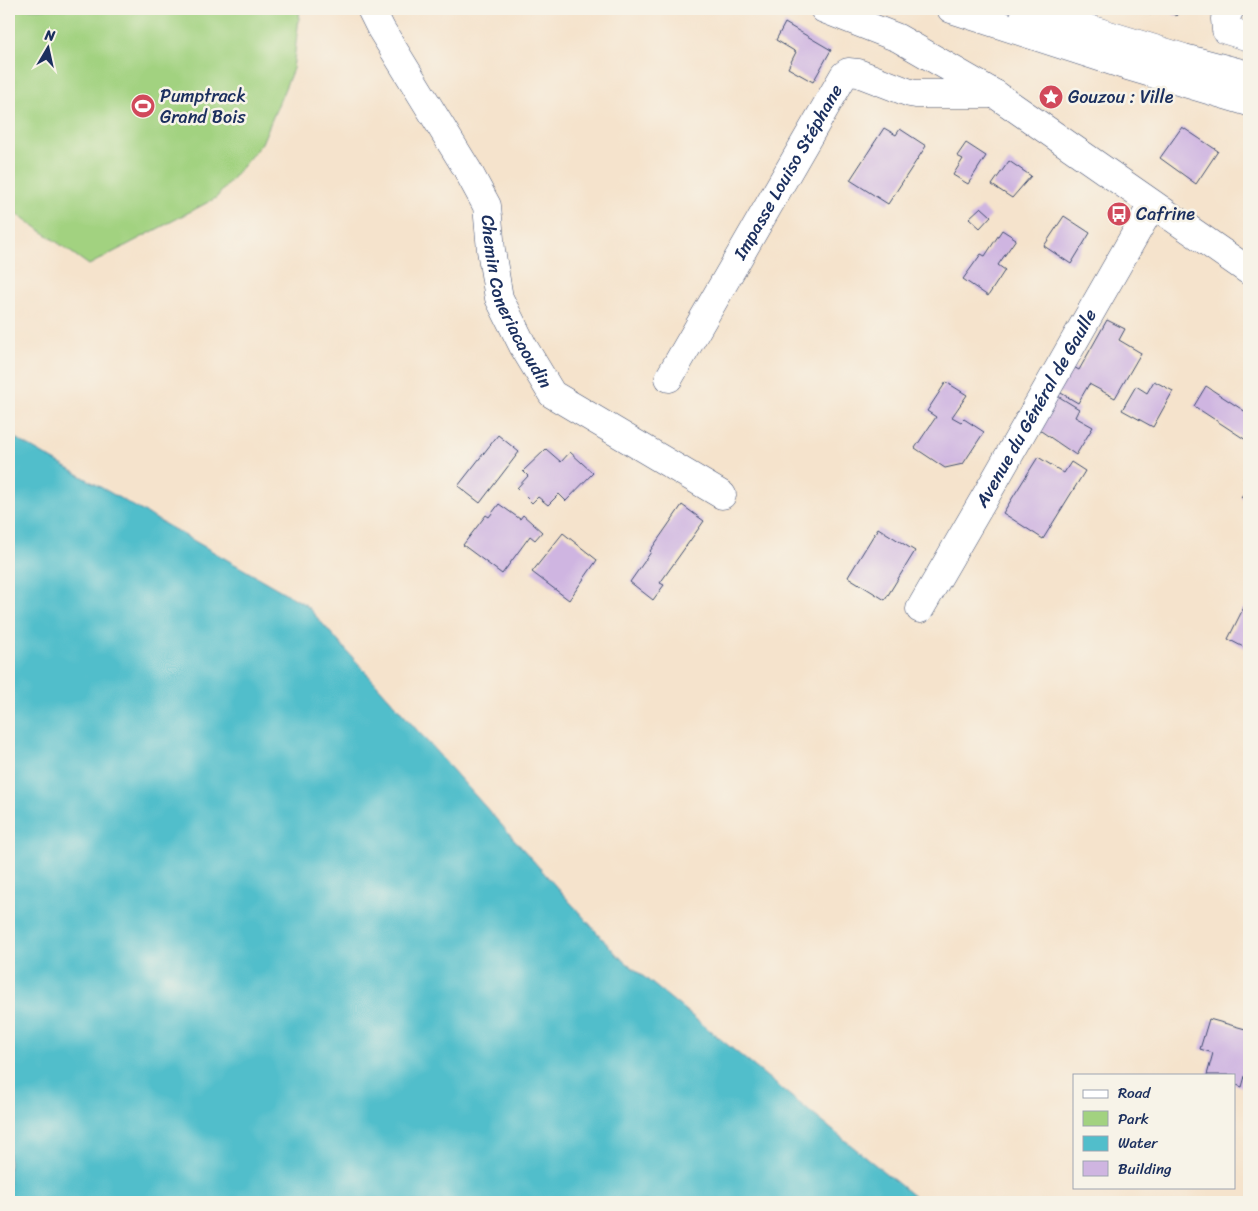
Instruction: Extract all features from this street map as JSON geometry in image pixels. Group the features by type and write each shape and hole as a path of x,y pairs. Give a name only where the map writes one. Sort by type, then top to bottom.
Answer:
{"street":[{"name":"Chemin Coneriacaoudin","path":"372,9 381,29 467,169 487,206 491,250 500,298 523,346 552,394 722,495"},
{"path":"824,9 898,38 995,94 1249,271"},
{"path":"951,9 1112,61 1249,102"},
{"path":"1024,9 1184,58 1249,75"},
{"path":"1230,9 1225,19 1226,30 1249,37"},
{"name":"Impasse Louiso Stéphane","path":"669,378 844,75 848,72 858,73 916,94 995,94"},
{"name":"Avenue du Général de Gaulle","path":"920,609 1152,205"}],"green space":[{"name":"Pumptrack Grand Bois","path":"9,9 300,9 293,69 262,143 216,198 89,265 9,208"}],"water":[{"path":"9,438 15,438 306,605 617,955 921,1202 9,1202"}],"building":[{"path":"1142,9 1156,9 1151,15"},
{"path":"1166,9 1181,9 1176,16"},
{"path":"785,23 831,50 813,82 788,68 796,52 776,40"},
{"path":"1182,127 1218,151 1196,184 1160,158"},
{"path":"884,128 896,135 900,129 926,146 888,204 850,180"},
{"path":"966,143 986,156 968,184 953,175 963,159 957,156"},
{"path":"1009,161 1031,176 1012,198 992,185"},
{"path":"981,207 991,216 980,228 969,218"},
{"path":"1064,216 1090,233 1071,264 1044,246"},
{"path":"1002,230 1016,239 998,265 1005,270 988,296 963,279 981,254 985,256"},
{"path":"1107,320 1125,329 1119,340 1141,353 1115,398 1089,384 1078,403 1054,389 1068,364 1079,370"},
{"path":"1154,381 1173,391 1153,427 1122,410 1136,386 1147,393"},
{"path":"946,382 967,395 952,417 961,422 964,419 984,432 963,464 945,468 915,448 936,417 927,411"},
{"path":"1206,386 1249,414 1249,442 1194,406"},
{"path":"1048,390 1079,409 1075,417 1093,427 1076,455 1038,429"},
{"path":"498,435 519,452 480,503 458,486"},
{"path":"546,449 561,462 570,452 593,473 566,501 559,494 548,505 538,497 532,503 517,488 528,476 523,471"},
{"path":"1038,457 1064,473 1071,462 1085,471 1043,539 1003,513"},
{"path":"1249,470 1249,484 1243,479"},
{"path":"1249,486 1249,503 1241,497"},
{"path":"499,504 520,519 523,515 542,532 535,540 530,536 502,574 463,545 486,515 489,517"},
{"path":"682,505 704,521 660,583 664,585 653,600 630,582"},
{"path":"878,528 915,551 885,600 848,577"},
{"path":"563,533 597,560 569,600 532,572"},
{"path":"1244,607 1249,609 1249,650 1228,639"},
{"path":"1209,1019 1249,1030 1249,1062 1242,1087 1236,1085 1236,1074 1207,1074 1213,1053 1200,1049"}],"place":[{"name":"Gouzou : Ville","path":"1051,97"},
{"name":"Pumptrack Grand Bois","path":"143,106"},
{"name":"Cafrine","path":"1119,214"}]}
